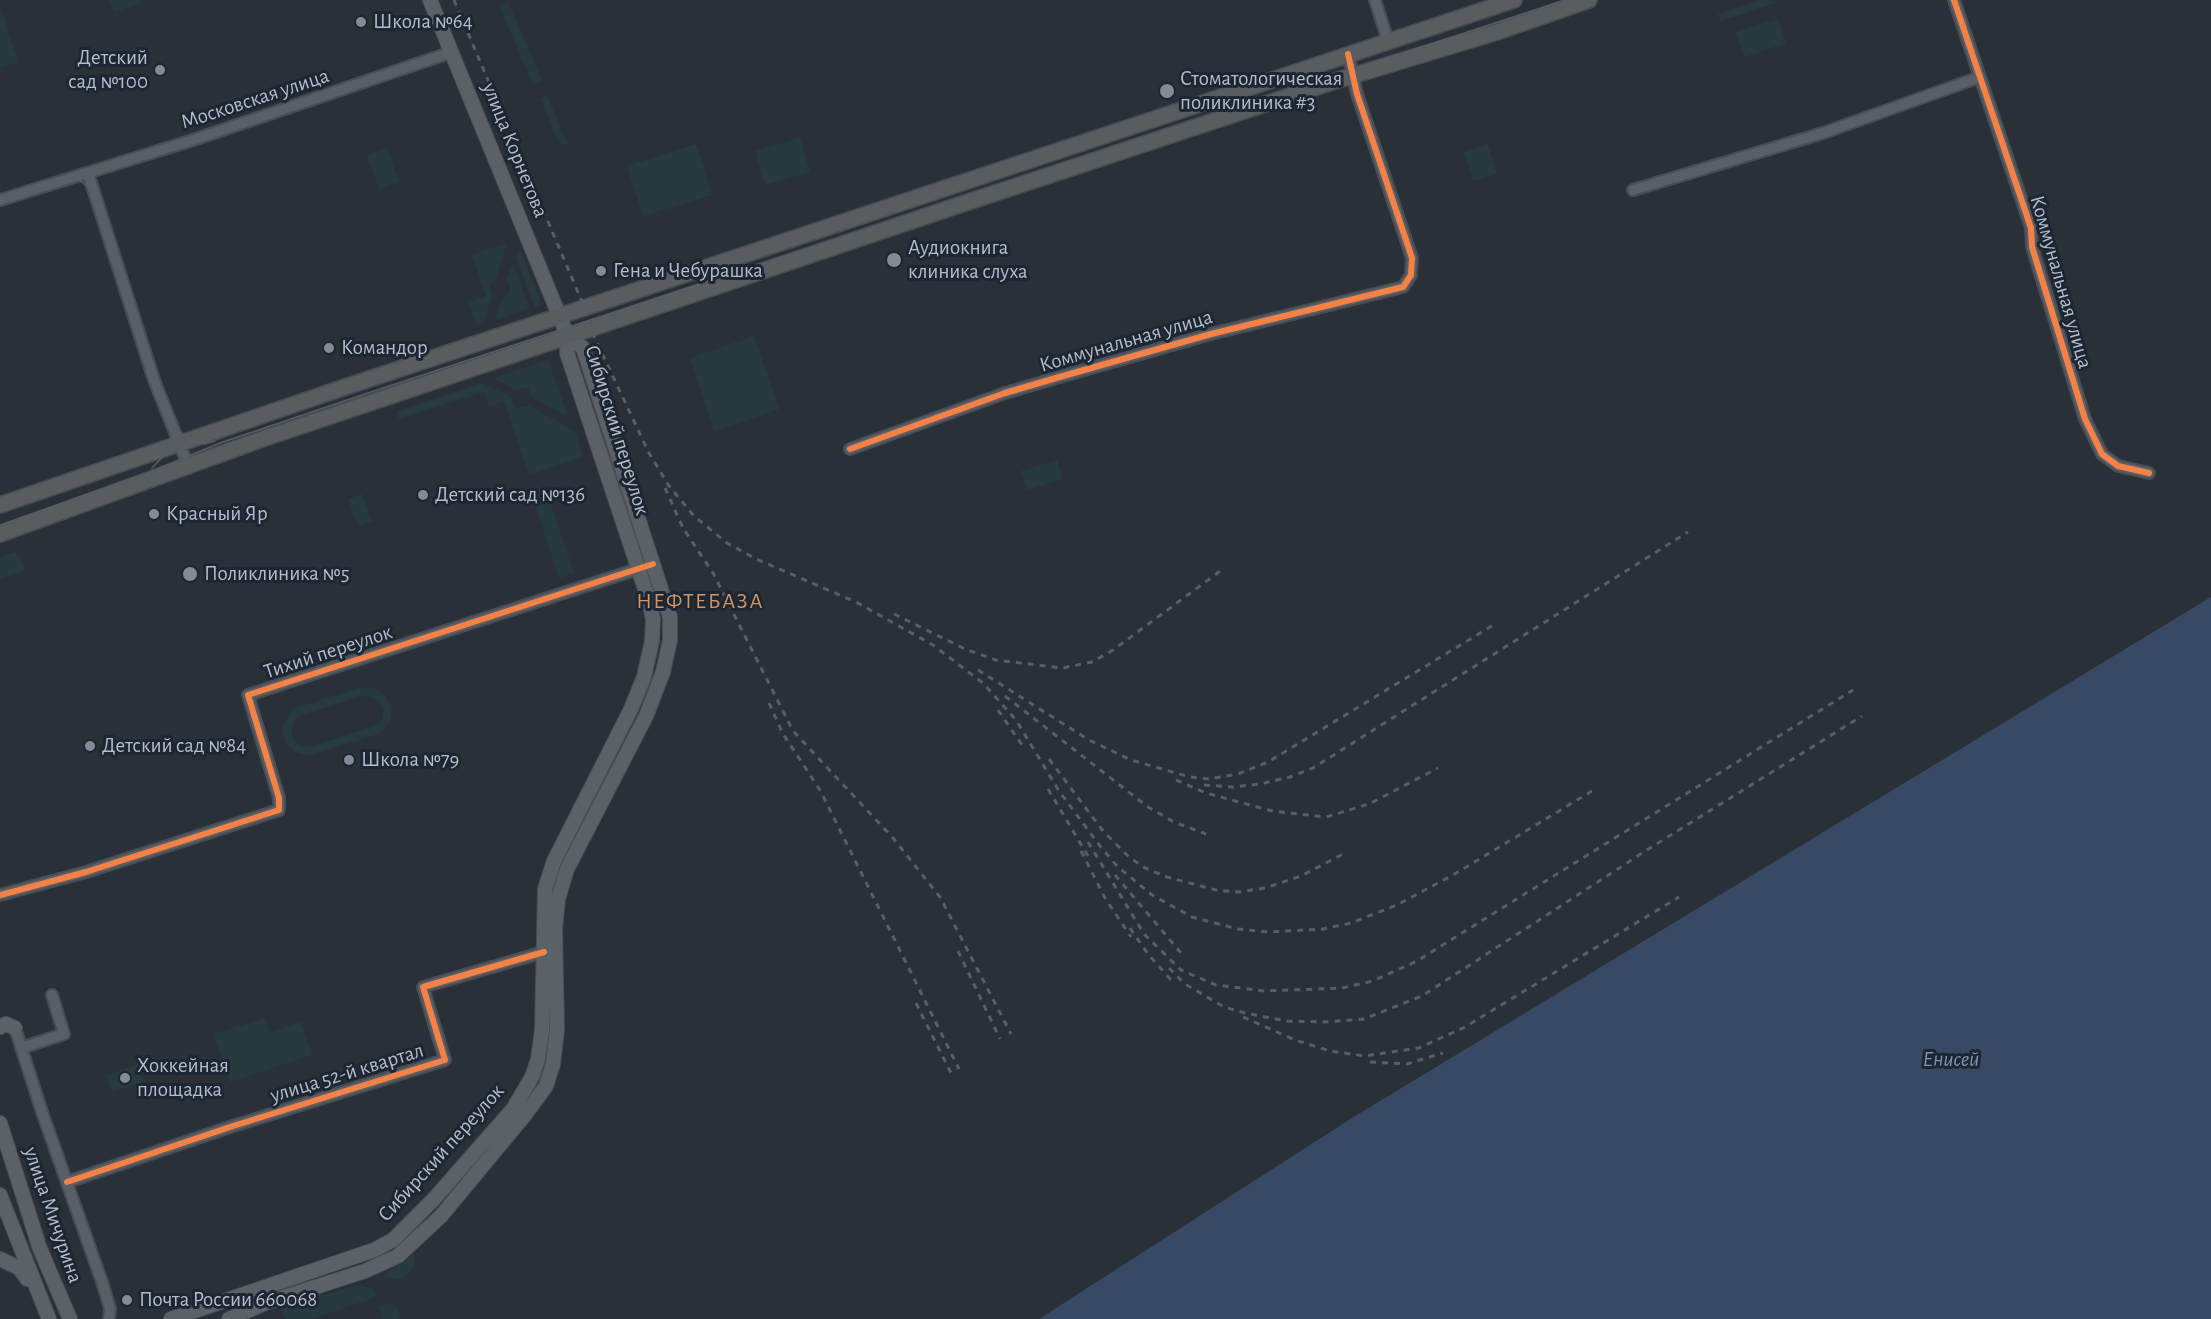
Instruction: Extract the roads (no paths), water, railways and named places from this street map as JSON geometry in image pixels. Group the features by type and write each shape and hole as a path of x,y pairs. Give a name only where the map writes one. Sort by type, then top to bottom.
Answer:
{"highway":[{"path":"0,505 176,438 325,393 561,316 1514,0"},
{"path":"0,534 189,468 262,439 962,204 1353,76 1497,32 1589,0"}],"main road":[{"name":"улица Корнетова","path":"430,0 568,337"},
{"name":"Сибирский переулок","path":"171,1319 374,1250 407,1228 546,1086 553,1064 557,1030 555,929 558,899 567,869 646,716 663,672 670,640 670,617 583,348 568,337"},
{"name":"Сибирский переулок","path":"230,1319 263,1304 365,1271 398,1256 441,1216 519,1113 532,1077 538,1059 542,1030 543,900 554,861 631,710 644,676 652,641 653,619 567,353 568,337"},
{"path":"0,1027 6,1024 15,1028"},
{"path":"542,1030 557,1030"},
{"name":"улица Мичурина","path":"0,1123 18,1184 55,1288 69,1319"},
{"name":"улица Мичурина","path":"0,1195 49,1319"},
{"path":"407,1228 419,1238"},
{"path":"0,1259 19,1268 38,1296"}],"street":[{"path":"1375,0 1388,41"},
{"name":"Коммунальная улица","path":"1954,0 2031,228 2032,247 2085,419 2102,454 2118,466 2149,473"},
{"name":"Московская улица","path":"0,201 295,106 452,52"},
{"path":"1348,54 1353,76"},
{"name":"Коммунальная улица","path":"850,449 1005,393 1211,334 1403,287 1411,275 1412,258 1353,76"},
{"path":"1633,190 1823,133 1980,77"},
{"path":"88,173 154,380 189,468"},
{"path":"638,568 653,564"},
{"name":"Тихий переулок","path":"0,895 86,872 279,810 279,798 248,695 638,568"},
{"name":"улица 52-й квартал","path":"67,1182 233,1126 445,1060 423,987 544,952"},
{"path":"21,1048 64,1034 52,995"},
{"name":"улица Мичурина","path":"15,1028 102,1282 110,1308 109,1319"}],"water":[{"name":"Енисей","path":"2211,597 2211,1319 1039,1319 1352,1118"}],"tram line":[{"path":"0,525 145,474 220,443 368,393 1565,0"},
{"path":"69,178 79,180 96,193"},
{"path":"170,423 190,441 204,444 215,441"},
{"path":"152,468 166,453 173,431"}],"railway":[{"path":"454,0 580,297 591,330 649,453 669,486 694,516 727,543 756,559 856,602 933,645 983,683 1016,720 1059,791 1100,846 1117,866 1152,895 1192,917 1238,929 1268,932 1323,929 1351,923 1397,905 1453,875 1592,791"},
{"path":"665,488 683,528 713,573 793,731 893,838 940,897 1011,1034"},
{"path":"1204,785 1233,787 1260,784 1290,777 1313,768 1688,532"},
{"path":"894,614 965,649 996,660 1062,668 1092,662 1113,650 1223,569"},
{"path":"978,670 1089,740 1131,760 1190,777 1209,779 1238,774 1268,762 1495,624"},
{"path":"1088,842 1144,934 1181,970 1216,985 1265,991 1342,988 1373,981 1417,961 1853,690"},
{"path":"1005,696 1148,807 1174,822 1206,834"},
{"path":"769,703 783,734 820,790 959,1069"},
{"path":"998,710 1022,745"},
{"path":"1169,968 1185,984 1224,1007 1245,1013 1287,1021 1325,1022 1364,1019 1422,996 1650,848 1862,716"},
{"path":"1049,759 1103,831 1129,857 1145,868 1167,877 1216,890 1239,892 1265,888 1301,876 1345,853"},
{"path":"1176,780 1206,793 1272,811 1326,817 1369,804 1438,768"},
{"path":"1048,789 1088,856"},
{"path":"1081,851 1105,898 1131,937"},
{"path":"1115,875 1181,953"},
{"path":"1243,1017 1295,1040 1330,1051 1364,1056 1419,1048 1465,1027 1679,897"},
{"path":"1130,928 1148,954 1171,980"},
{"path":"958,951 1000,1039"},
{"path":"916,1003 951,1073"},
{"path":"1370,1062 1407,1064 1443,1053"}],"place":[{"name":"Школа №64","path":"361,22"},
{"name":"Детский сад №100","path":"160,70"},
{"name":"Стоматологическая поликлиника #3","path":"1167,91"},
{"name":"Аудиокнига клиника слуха","path":"894,260"},
{"name":"Гена и Чебурашка","path":"601,271"},
{"name":"Командор","path":"329,348"},
{"name":"Детский сад №136","path":"423,495"},
{"name":"Красный Яр","path":"154,514"},
{"name":"Поликлиника №5","path":"190,574"},
{"name":"Детский сад №84","path":"90,746"},
{"name":"Школа №79","path":"349,760"},
{"name":"Хоккейная площадка","path":"125,1078"},
{"name":"Почта России 660068","path":"127,1300"}],"district":[{"name":"НЕФТЕБАЗА","path":"700,601"}]}
